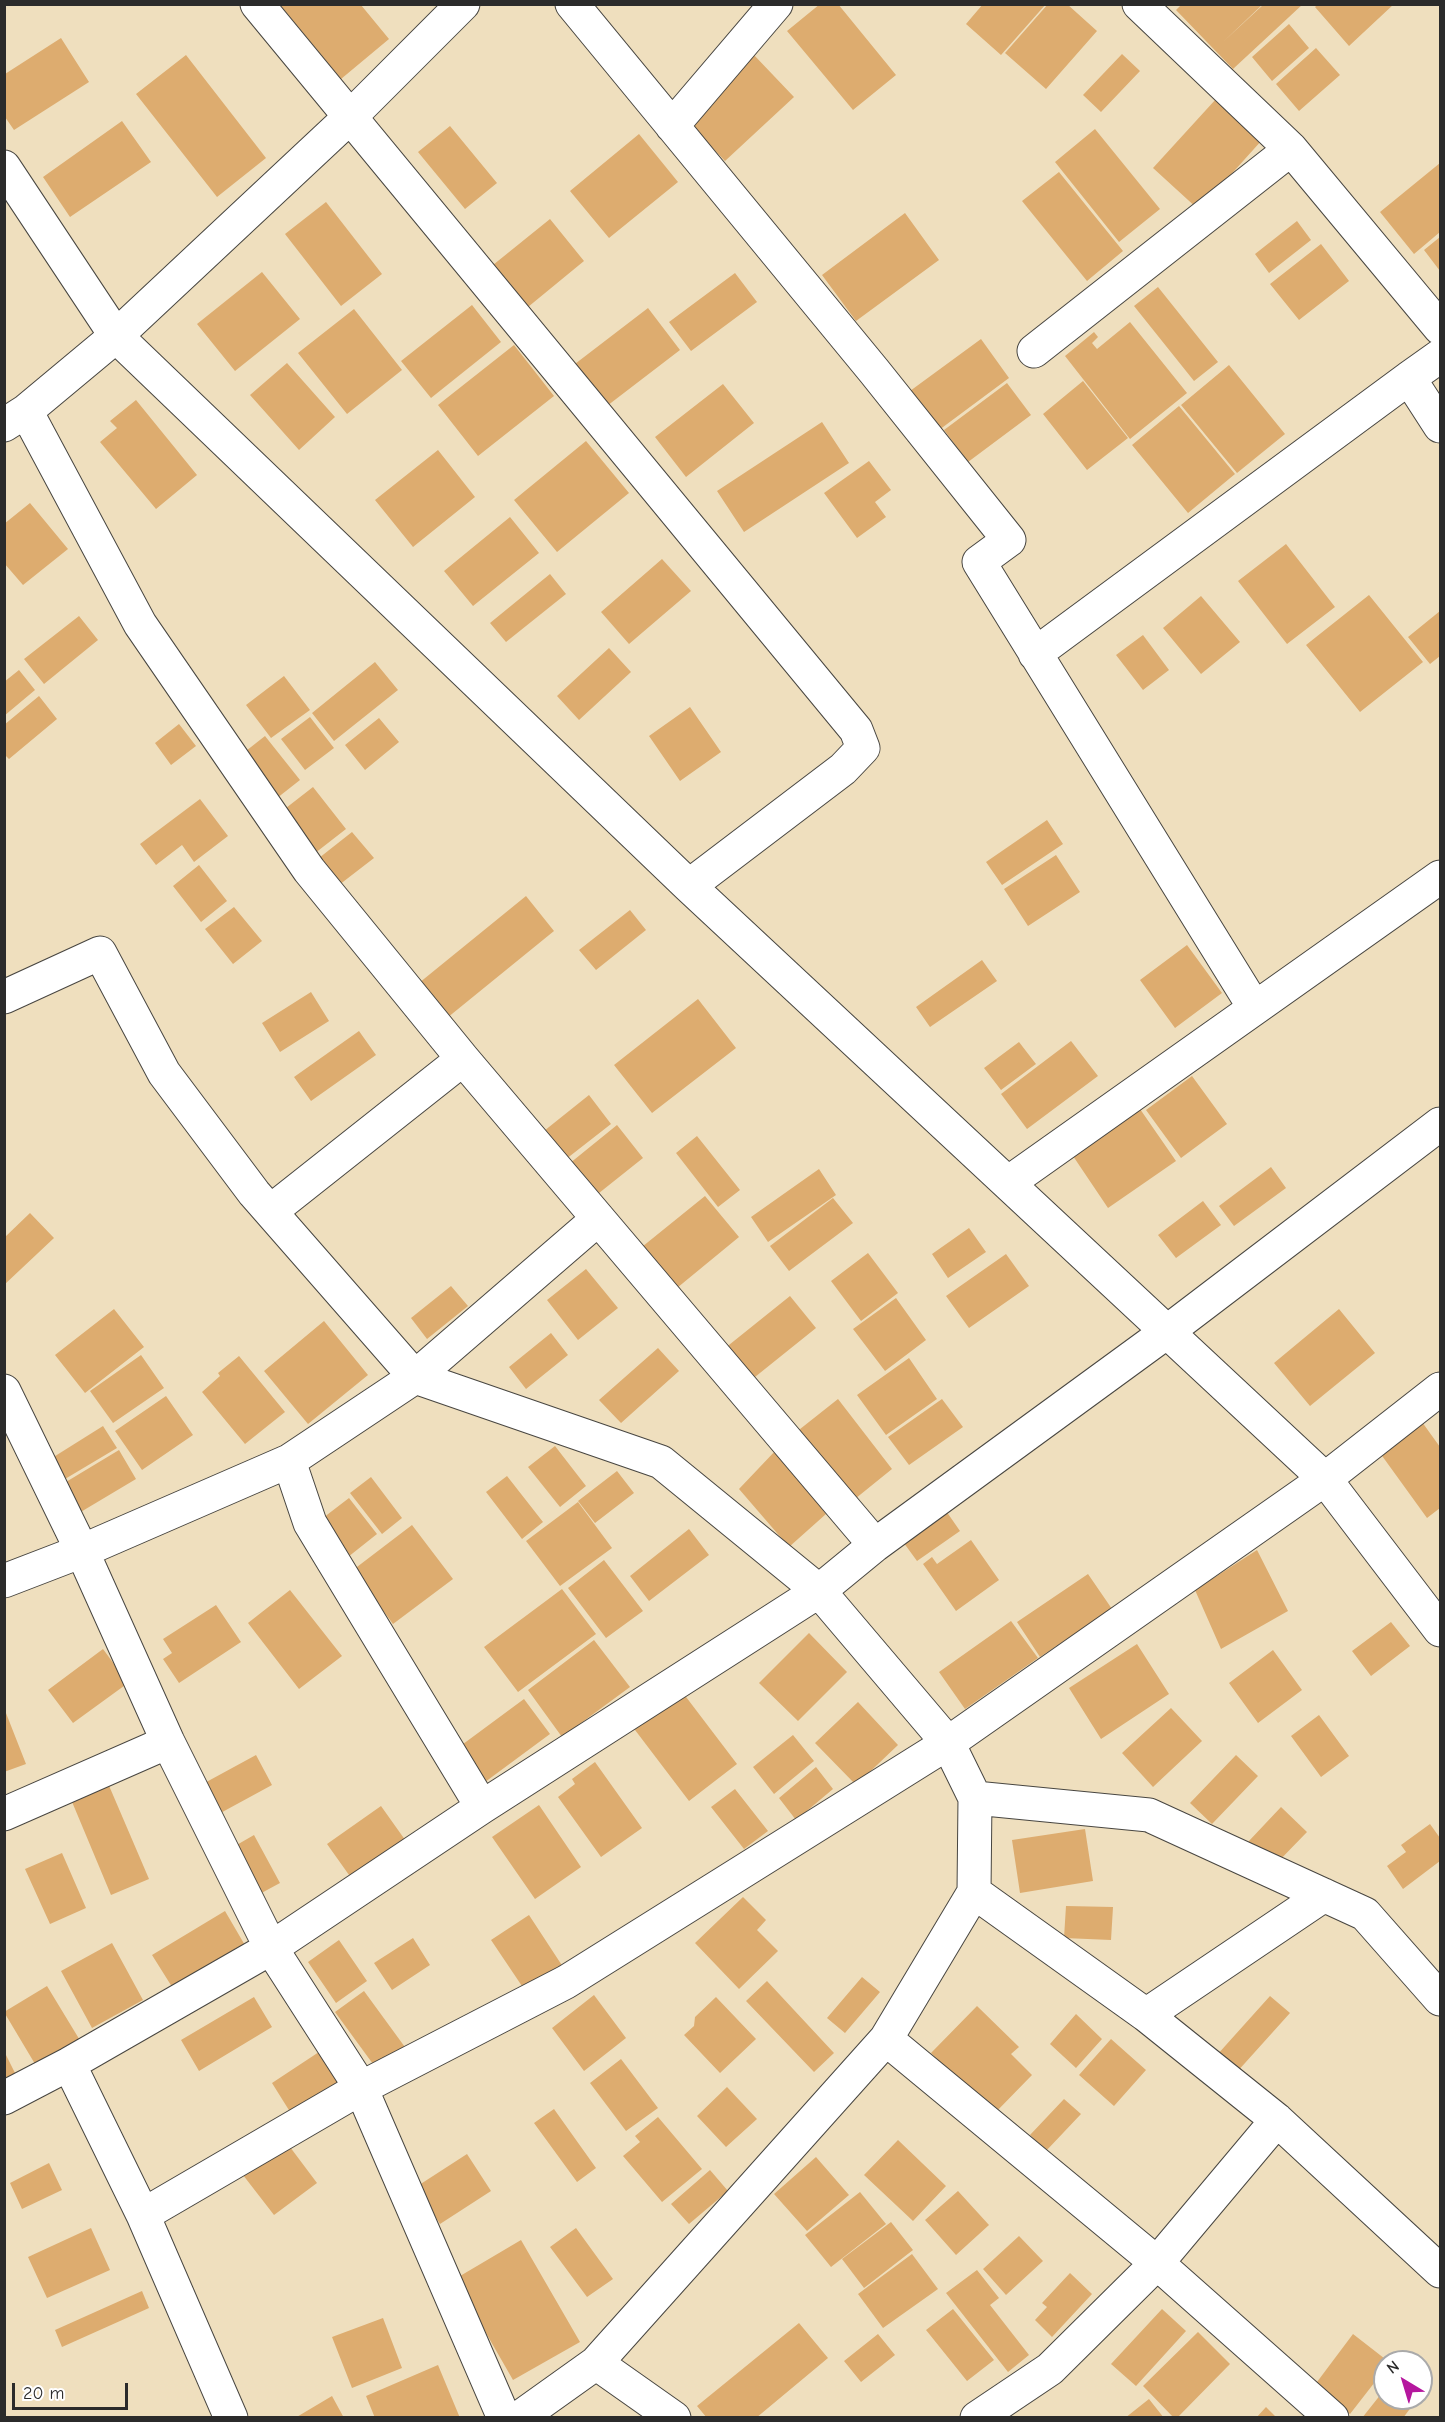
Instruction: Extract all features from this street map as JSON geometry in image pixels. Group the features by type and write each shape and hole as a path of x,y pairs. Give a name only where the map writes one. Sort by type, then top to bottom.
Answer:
{"street":[{"path":"257,4 856,730 863,748 843,769 689,886"},
{"path":"463,4 350,117 116,336 15,418 140,624 309,870 463,1059 875,1545"},
{"path":"572,4 874,371 1009,540 979,562 1254,1007"},
{"path":"672,126 776,4"},
{"path":"1139,4 1291,149 1440,328"},
{"path":"1034,351 1291,149"},
{"path":"4,167 116,336 689,886 1325,1479 1440,1630"},
{"path":"1035,654 1440,356"},
{"path":"1409,378 1440,426"},
{"path":"1008,1183 1440,877"},
{"path":"4,997 100,953 164,1073 254,1193 415,1377 661,1462 819,1591 948,1743 975,1798 974,1892 886,2039 596,2363 519,2418"},
{"path":"271,1210 463,1059"},
{"path":"4,2098 69,2064 271,1948 482,1808 819,1591 875,1545 1168,1331 1440,1124"},
{"path":"4,1581 82,1551 289,1461 415,1377 598,1219"},
{"path":"143,2215 361,2088 566,1982 948,1743 1325,1479 1440,1389"},
{"path":"4,1391 82,1551 168,1742 271,1948 361,2088 504,2418"},
{"path":"289,1461 310,1523 482,1808"},
{"path":"4,1814 168,1742"},
{"path":"975,1798 1149,1815 1365,1914 1440,1999"},
{"path":"974,1892 1146,2015 1277,2120 1440,2271"},
{"path":"1146,2015 1324,1895"},
{"path":"886,2039 1157,2263 1332,2418"},
{"path":"69,2064 143,2215 231,2418"},
{"path":"978,2418 1050,2369 1157,2263 1277,2120"},
{"path":"596,2363 674,2418"}],"building":[{"path":"820,4 838,4 896,75 853,110 787,31"},
{"path":"983,4 1046,4 1001,55 966,24"},
{"path":"1048,4 1067,4 1097,31 1046,89 1005,53"},
{"path":"1182,4 1263,4 1223,42 1264,4 1303,4 1233,69 1176,10"},
{"path":"1318,4 1394,4 1349,46 1315,7"},
{"path":"280,5 361,5 389,39 341,79"},
{"path":"1289,24 1309,48 1272,81 1252,57"},
{"path":"61,38 89,82 14,130 5,117 5,74"},
{"path":"1316,48 1340,75 1299,111 1276,84"},
{"path":"753,54 794,97 725,161 685,119"},
{"path":"1122,54 1140,71 1101,112 1083,95"},
{"path":"186,55 266,158 217,197 136,94"},
{"path":"1216,99 1262,140 1199,210 1153,168"},
{"path":"122,121 151,162 70,217 43,177"},
{"path":"450,126 497,183 465,209 418,152"},
{"path":"1095,129 1160,209 1119,242 1055,162"},
{"path":"639,134 678,182 609,238 570,191"},
{"path":"1440,163 1440,232 1414,254 1380,212"},
{"path":"1059,172 1123,251 1087,281 1022,201"},
{"path":"326,202 382,274 341,306 285,234"},
{"path":"905,213 939,260 856,321 822,275"},
{"path":"550,219 584,261 528,307 493,265"},
{"path":"1297,221 1311,240 1269,273 1255,254"},
{"path":"1440,237 1440,271 1424,250"},
{"path":"1321,244 1349,281 1299,320 1270,284"},
{"path":"262,272 300,319 235,371 197,324"},
{"path":"735,273 757,302 691,351 669,322"},
{"path":"1158,287 1218,362 1194,381 1134,306"},
{"path":"472,305 501,342 431,398 401,361"},
{"path":"648,308 680,350 603,409 571,367"},
{"path":"354,309 402,370 347,414 298,353"},
{"path":"1130,322 1187,393 1130,439 1065,356 1094,332 1098,337 1092,343 1097,349"},
{"path":"981,339 1009,378 939,430 910,391"},
{"path":"514,345 554,396 478,456 438,405"},
{"path":"287,363 335,417 299,450 250,395"},
{"path":"1229,365 1285,434 1237,473 1181,405"},
{"path":"1083,381 1128,438 1087,470 1043,414"},
{"path":"1007,383 1031,415 968,462 944,430"},
{"path":"723,384 754,423 686,477 655,437"},
{"path":"136,400 197,475 156,509 100,442 117,428 110,421"},
{"path":"1179,406 1235,474 1188,513 1132,445"},
{"path":"822,422 849,463 744,532 717,491"},
{"path":"586,441 629,493 557,552 514,500"},
{"path":"438,450 475,497 413,547 375,500"},
{"path":"869,461 891,490 875,502 886,517 857,538 824,493"},
{"path":"30,503 68,549 23,585 4,563 4,524"},
{"path":"510,517 539,553 473,606 444,571"},
{"path":"1286,544 1335,607 1287,644 1238,581"},
{"path":"662,559 691,591 629,644 601,612"},
{"path":"550,574 566,594 506,642 490,623"},
{"path":"1369,595 1423,662 1360,712 1306,645"},
{"path":"1201,596 1240,642 1201,674 1163,628"},
{"path":"1440,611 1440,656 1430,664 1408,637"},
{"path":"79,616 98,640 44,684 24,659"},
{"path":"1143,635 1169,670 1143,690 1116,655"},
{"path":"609,648 631,672 579,720 557,696"},
{"path":"375,662 398,690 334,741 312,713"},
{"path":"19,670 35,690 4,716 4,682"},
{"path":"284,676 310,710 271,738 246,705"},
{"path":"39,696 57,719 9,759 4,754 4,725"},
{"path":"690,707 721,752 680,781 649,736"},
{"path":"310,717 334,748 305,770 281,739"},
{"path":"379,718 399,742 365,770 345,745"},
{"path":"179,724 196,746 171,765 155,743"},
{"path":"265,736 300,780 272,802 237,758"},
{"path":"313,787 346,829 310,857 277,815"},
{"path":"200,799 228,836 194,862 182,845 156,865 140,844"},
{"path":"1047,820 1063,844 1002,885 986,862"},
{"path":"352,832 374,858 339,885 319,858"},
{"path":"1056,855 1080,892 1028,926 1004,889"},
{"path":"199,865 227,901 201,922 173,886"},
{"path":"526,896 554,931 447,1018 419,983"},
{"path":"234,907 262,941 233,964 205,929"},
{"path":"630,910 646,930 596,970 579,950"},
{"path":"1187,945 1222,993 1175,1028 1140,980"},
{"path":"982,960 997,981 930,1027 916,1007"},
{"path":"311,992 329,1021 280,1052 262,1023"},
{"path":"698,999 736,1048 652,1113 614,1065"},
{"path":"359,1031 376,1055 311,1101 294,1077"},
{"path":"1071,1041 1098,1076 1027,1129 1001,1094"},
{"path":"1019,1042 1036,1064 1001,1090 984,1068"},
{"path":"1192,1076 1227,1124 1181,1158 1146,1110"},
{"path":"589,1095 611,1124 561,1163 539,1135"},
{"path":"1140,1109 1176,1161 1108,1208 1073,1156"},
{"path":"617,1125 643,1158 589,1201 564,1168"},
{"path":"697,1136 740,1190 718,1207 676,1153"},
{"path":"1271,1167 1286,1188 1234,1226 1219,1206"},
{"path":"819,1169 836,1195 768,1242 751,1217"},
{"path":"705,1196 739,1237 666,1297 632,1255"},
{"path":"833,1198 853,1223 789,1271 770,1246"},
{"path":"1203,1201 1221,1225 1176,1258 1158,1235"},
{"path":"30,1213 54,1238 4,1285 4,1238"},
{"path":"969,1228 986,1252 948,1278 932,1254"},
{"path":"868,1253 898,1293 861,1321 831,1281"},
{"path":"1006,1254 1029,1286 969,1328 946,1296"},
{"path":"586,1269 618,1308 578,1340 547,1300"},
{"path":"451,1286 468,1306 427,1339 411,1318"},
{"path":"790,1296 816,1328 745,1385 719,1353"},
{"path":"896,1298 926,1340 885,1371 853,1329"},
{"path":"114,1309 144,1347 85,1393 55,1355"},
{"path":"1339,1309 1375,1353 1310,1406 1274,1363"},
{"path":"324,1321 368,1375 308,1424 264,1371"},
{"path":"551,1333 568,1355 526,1389 509,1367"},
{"path":"658,1348 679,1371 621,1423 599,1400"},
{"path":"141,1355 164,1388 113,1423 90,1391"},
{"path":"239,1356 285,1412 245,1444 202,1392 220,1376 218,1373"},
{"path":"909,1358 937,1399 886,1435 857,1395"},
{"path":"166,1396 193,1435 142,1470 115,1431"},
{"path":"838,1399 892,1469 845,1507 790,1437"},
{"path":"942,1399 963,1427 909,1465 888,1437"},
{"path":"1422,1422 1440,1447 1440,1508 1427,1518 1380,1453"},
{"path":"103,1426 117,1448 65,1479 52,1458"},
{"path":"555,1446 586,1486 560,1507 528,1467"},
{"path":"777,1449 826,1514 789,1547 739,1489"},
{"path":"119,1450 136,1479 74,1516 56,1488"},
{"path":"617,1471 634,1493 595,1523 578,1501"},
{"path":"507,1476 543,1522 522,1539 486,1492"},
{"path":"371,1477 402,1518 382,1534 350,1493"},
{"path":"349,1498 377,1534 348,1557 319,1521"},
{"path":"578,1502 612,1548 560,1586 526,1541"},
{"path":"944,1508 960,1531 917,1561 901,1539"},
{"path":"412,1525 453,1579 393,1624 353,1570"},
{"path":"689,1529 709,1555 649,1601 630,1576"},
{"path":"971,1540 999,1580 956,1611 923,1564 932,1557 937,1564"},
{"path":"1257,1550 1288,1611 1221,1649 1195,1590"},
{"path":"604,1560 643,1611 606,1638 568,1588"},
{"path":"1088,1574 1112,1609 1040,1657 1017,1622"},
{"path":"562,1589 596,1634 518,1692 484,1647"},
{"path":"290,1590 342,1656 299,1689 248,1623"},
{"path":"216,1605 241,1642 179,1683 163,1659 172,1653 163,1639"},
{"path":"1011,1621 1038,1658 965,1709 939,1672"},
{"path":"1391,1622 1410,1646 1371,1676 1352,1651"},
{"path":"809,1633 847,1672 798,1721 759,1683"},
{"path":"594,1640 630,1687 562,1737 528,1690"},
{"path":"1137,1644 1169,1694 1101,1739 1069,1688"},
{"path":"103,1649 128,1683 73,1723 48,1690"},
{"path":"1273,1650 1302,1690 1258,1723 1229,1683"},
{"path":"680,1689 737,1764 689,1801 632,1726"},
{"path":"524,1699 550,1734 481,1785 455,1750"},
{"path":"858,1702 898,1745 856,1785 815,1743"},
{"path":"4,1708 26,1764 4,1772"},
{"path":"1171,1708 1202,1741 1153,1787 1122,1753"},
{"path":"1319,1715 1349,1756 1321,1777 1291,1736"},
{"path":"793,1735 814,1761 774,1794 753,1767"},
{"path":"256,1755 272,1785 215,1816 199,1786"},
{"path":"1236,1755 1258,1776 1212,1824 1190,1803"},
{"path":"595,1762 642,1828 601,1857 558,1797 575,1784 572,1779"},
{"path":"816,1767 833,1789 796,1820 779,1798"},
{"path":"107,1781 149,1879 111,1895 70,1797"},
{"path":"735,1789 768,1831 744,1849 711,1807"},
{"path":"539,1805 581,1867 535,1899 492,1837"},
{"path":"381,1806 408,1844 354,1882 327,1844"},
{"path":"1281,1807 1307,1832 1273,1867 1248,1842"},
{"path":"1430,1824 1440,1838 1440,1861 1403,1889 1387,1866 1406,1852 1401,1845"},
{"path":"1085,1829 1093,1881 1020,1893 1012,1840"},
{"path":"254,1835 280,1883 254,1897 228,1850"},
{"path":"62,1853 86,1908 50,1924 25,1869"},
{"path":"743,1897 766,1920 757,1930 778,1951 739,1989 695,1943"},
{"path":"1066,1906 1113,1907 1111,1940 1064,1938"},
{"path":"225,1911 246,1947 174,1990 152,1955"},
{"path":"529,1915 565,1970 528,1995 491,1940"},
{"path":"413,1938 430,1965 392,1990 374,1963"},
{"path":"339,1940 367,1981 336,2003 308,1962"},
{"path":"112,1943 143,2000 92,2028 61,1971"},
{"path":"862,1977 880,1992 845,2033 827,2018"},
{"path":"767,1981 834,2053 814,2072 746,2001"},
{"path":"47,1986 84,2047 41,2074 4,2012"},
{"path":"364,1991 410,2054 381,2075 335,2012"},
{"path":"594,1995 626,2038 584,2071 552,2028"},
{"path":"1270,1996 1290,2013 1236,2073 1217,2055"},
{"path":"254,1997 272,2027 199,2071 181,2040"},
{"path":"716,1997 756,2039 720,2073 684,2035 694,2026 695,2017"},
{"path":"977,2006 1019,2047 1011,2054 1032,2075 993,2115 931,2053"},
{"path":"1076,2014 1102,2039 1076,2068 1050,2044"},
{"path":"1111,2039 1146,2070 1114,2106 1079,2075"},
{"path":"322,2050 343,2082 292,2115 272,2083"},
{"path":"4,2051 21,2085 4,2092"},
{"path":"621,2059 658,2108 626,2131 590,2083"},
{"path":"727,2087 757,2119 726,2147 697,2116"},
{"path":"1064,2099 1081,2114 1046,2151 1030,2135"},
{"path":"554,2109 596,2168 577,2182 534,2123"},
{"path":"658,2117 702,2169 662,2202 623,2156 640,2142 635,2136"},
{"path":"898,2140 946,2186 913,2221 864,2175"},
{"path":"287,2143 317,2183 274,2215 243,2175"},
{"path":"467,2154 491,2191 440,2224 416,2187"},
{"path":"816,2157 849,2195 807,2231 774,2194"},
{"path":"49,2163 62,2190 22,2209 10,2183"},
{"path":"710,2170 728,2191 689,2224 671,2204"},
{"path":"958,2191 989,2225 956,2255 925,2220"},
{"path":"860,2192 886,2224 831,2267 805,2235"},
{"path":"891,2222 913,2250 864,2288 842,2259"},
{"path":"91,2228 110,2270 47,2298 28,2257"},
{"path":"576,2228 613,2279 587,2297 550,2247"},
{"path":"1019,2236 1043,2261 1006,2295 983,2269"},
{"path":"521,2240 580,2342 513,2380 455,2279"},
{"path":"912,2254 938,2289 883,2328 858,2294"},
{"path":"977,2270 999,2298 990,2305 1029,2355 1008,2372 946,2293"},
{"path":"1070,2273 1092,2294 1052,2337 1035,2320 1047,2307 1042,2303"},
{"path":"142,2291 149,2308 62,2347 55,2330"},
{"path":"953,2309 994,2360 967,2381 926,2330"},
{"path":"1162,2309 1186,2331 1136,2386 1111,2364"},
{"path":"383,2318 402,2368 352,2388 332,2337"},
{"path":"799,2323 828,2358 756,2418 707,2418 697,2406"},
{"path":"1198,2332 1230,2364 1177,2418 1174,2418 1143,2386"},
{"path":"878,2334 895,2355 861,2382 844,2361"},
{"path":"1353,2334 1374,2350 1373,2384 1350,2414 1314,2386"},
{"path":"438,2365 460,2418 375,2418 366,2396"},
{"path":"332,2396 344,2418 295,2418"},
{"path":"1149,2399 1164,2418 1125,2418"},
{"path":"1373,2404 1373,2410 1409,2410 1403,2418 1362,2418"},
{"path":"1266,2407 1277,2418 1256,2418"}]}
